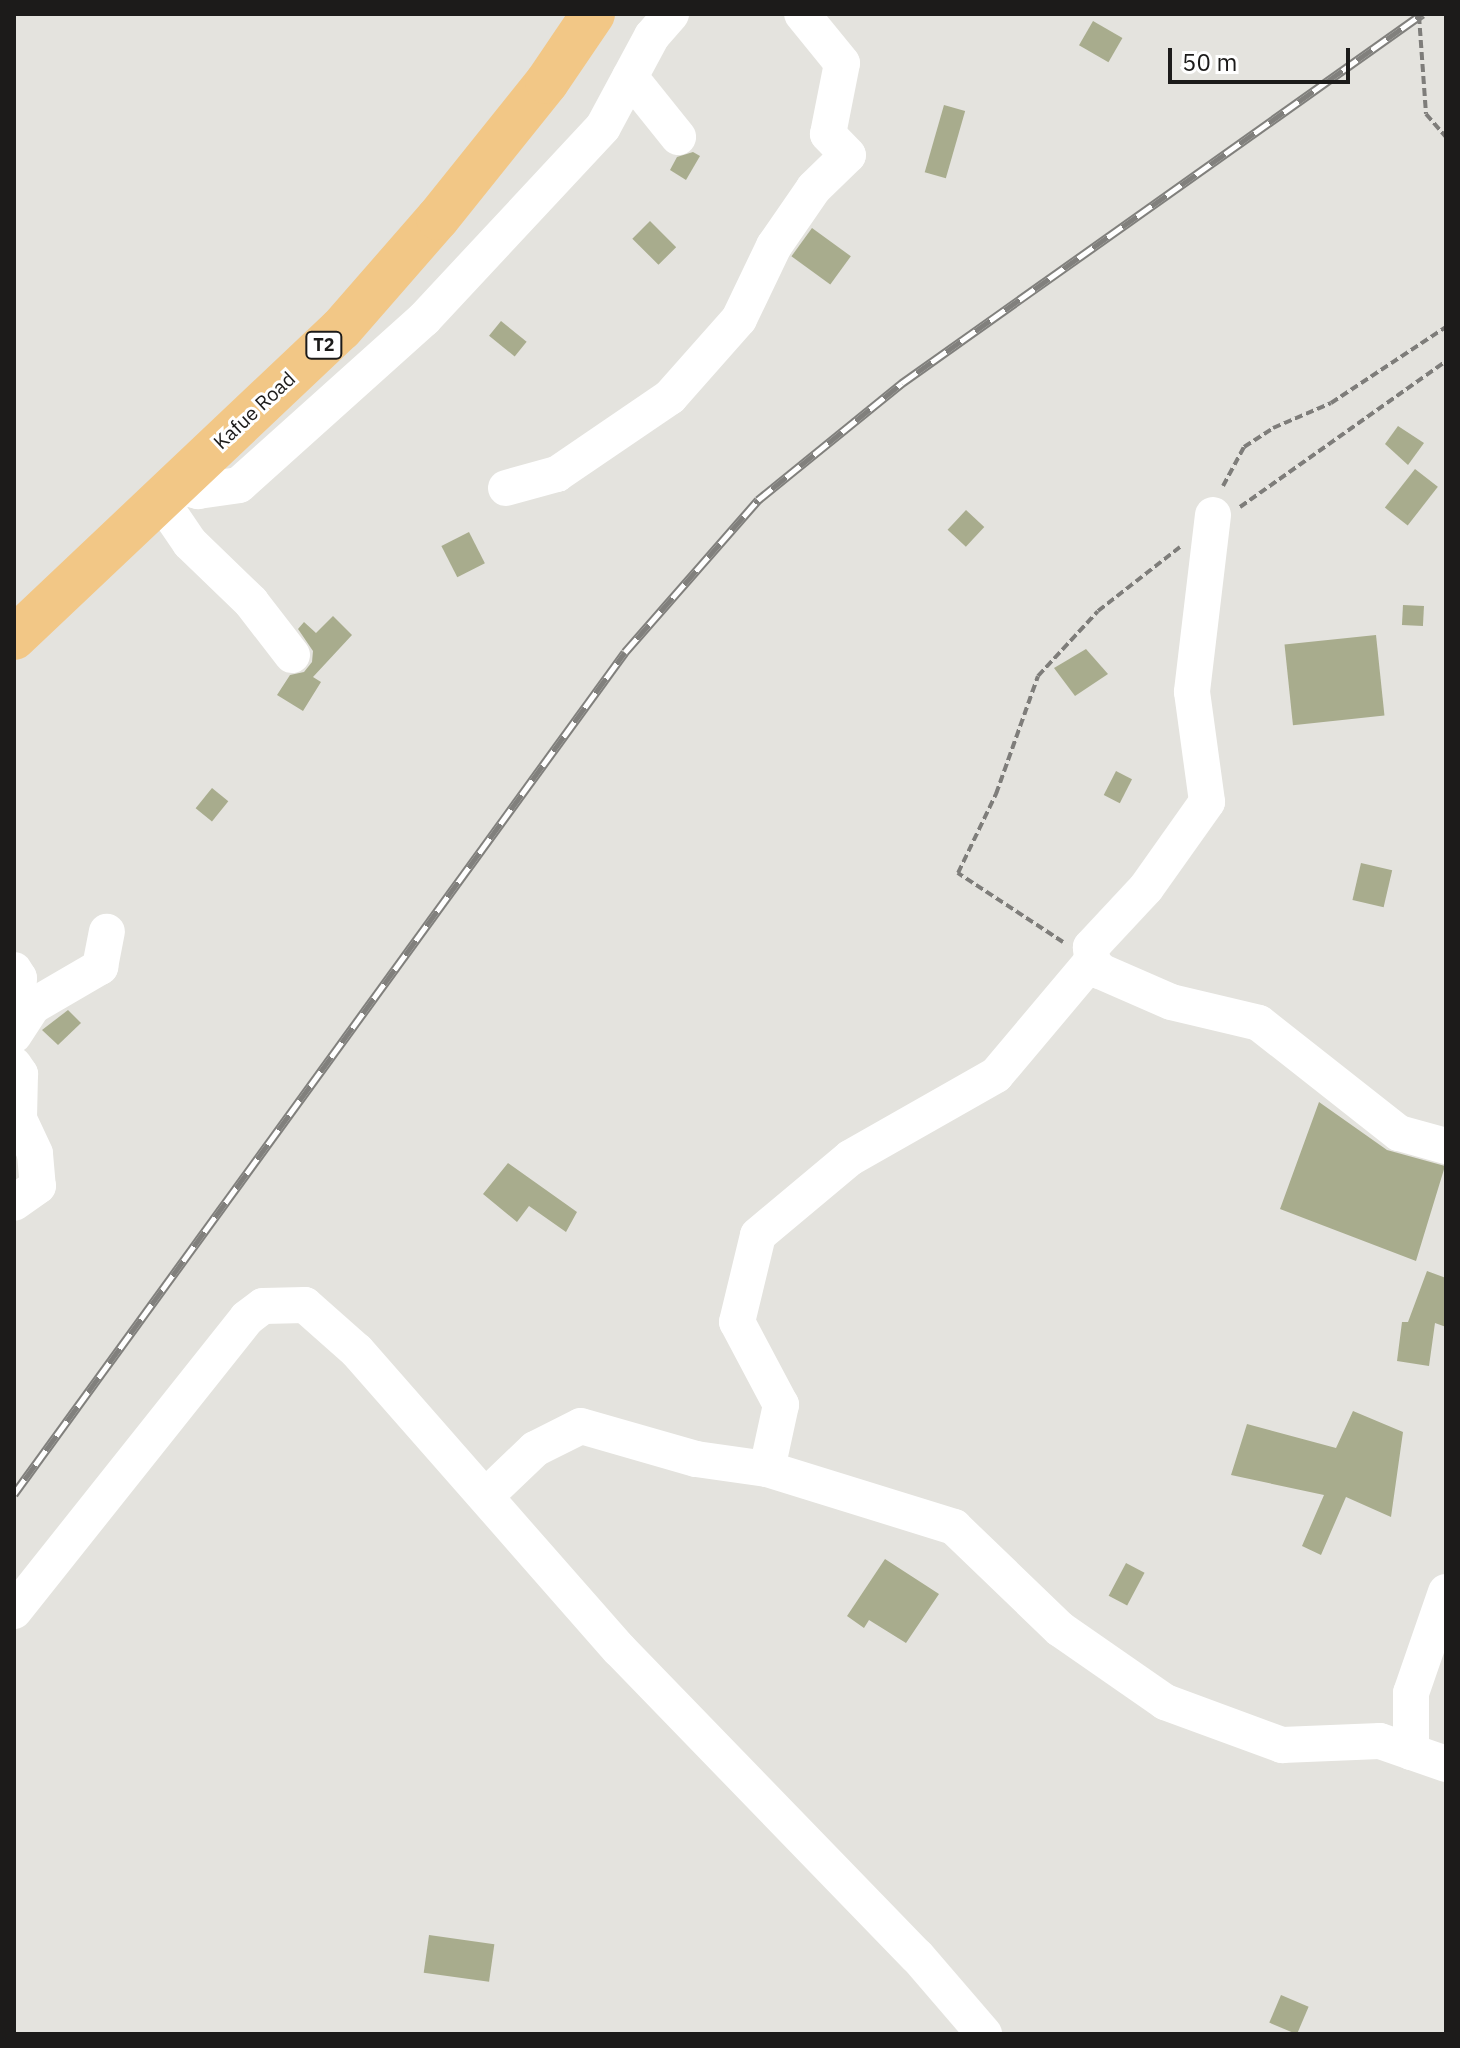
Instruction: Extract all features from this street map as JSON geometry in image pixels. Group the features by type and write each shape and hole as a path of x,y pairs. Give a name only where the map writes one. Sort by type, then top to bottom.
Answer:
{"highway":[{"name":"Kafue Road","path":"14,638 341,329 438,218 547,82 593,14"}],"street":[{"path":"292,655 251,602 190,543 167,492 239,485 268,463 351,382 424,319 560,177 603,127 630,77 671,14"},
{"path":"506,488 557,474 670,397 739,319 774,246 814,188 848,155 828,134 842,63 802,14"},
{"path":"630,77 678,137"},
{"path":"1225,512 1192,692 1207,802 1146,888 1091,947 1092,961 1100,971 1171,1002 1259,1023 1399,1133 1446,1146"},
{"path":"15,1031 33,1006 100,967 107,932"},
{"path":"767,1469 781,1405 737,1322 758,1235 850,1158 996,1075 1092,961"},
{"path":"14,970 19,978 15,1031"},
{"path":"14,1065 20,1074 19,1119 35,1154 38,1186 14,1203"},
{"path":"14,1611 210,1359 263,1306 305,1305 323,1317 486,1496 619,1649 917,1956 984,2034"},
{"path":"486,1496 535,1449 581,1426 696,1459 767,1469 954,1527 1060,1629 1165,1702 1282,1745 1380,1741 1446,1764"},
{"path":"1411,1752 1411,1693 1446,1592"}],"path":[{"path":"1419,16 1426,114 1446,137"},
{"path":"1225,512 1244,447 1273,428 1331,403 1446,327"},
{"path":"1225,512 1446,361"},
{"path":"1092,961 958,873 996,794 1038,676 1098,611 1185,543"}],"building":[{"path":"1093,21 1122,38 1108,62 1079,45"},
{"path":"944,105 965,111 946,178 925,172"},
{"path":"693,152 700,156 686,180 670,170 677,157"},
{"path":"650,221 676,247 658,265 632,239"},
{"path":"812,228 851,256 830,285 791,256"},
{"path":"501,321 527,342 515,357 489,336"},
{"path":"1398,426 1424,443 1408,465 1385,444"},
{"path":"1415,469 1438,487 1408,525 1385,508"},
{"path":"966,510 984,527 966,547 948,530"},
{"path":"469,532 485,563 457,577 441,546"},
{"path":"1403,605 1424,606 1423,626 1402,625"},
{"path":"333,616 352,635 313,677 321,682 303,711 277,695 290,675 304,672 312,662 313,651 298,629 304,622 316,633"},
{"path":"1376,635 1384,716 1293,725 1285,645"},
{"path":"1086,649 1108,674 1075,696 1054,668"},
{"path":"1116,771 1132,779 1120,803 1104,795"},
{"path":"212,788 228,801 212,821 196,808"},
{"path":"1361,863 1392,870 1384,907 1352,900"},
{"path":"68,1010 81,1023 58,1045 42,1030"},
{"path":"1319,1102 1387,1150 1445,1166 1416,1261 1280,1209"},
{"path":"508,1163 577,1212 566,1232 529,1206 517,1222 483,1194"},
{"path":"1427,1271 1446,1278 1446,1327 1435,1323 1429,1366 1397,1361 1402,1322 1408,1322"},
{"path":"1353,1411 1403,1432 1391,1517 1346,1497 1321,1555 1302,1546 1324,1495 1231,1475 1247,1424 1336,1448"},
{"path":"885,1559 939,1594 906,1643 869,1620 864,1628 847,1616"},
{"path":"1126,1563 1145,1573 1127,1606 1109,1596"},
{"path":"429,1935 494,1944 489,1982 424,1973"},
{"path":"1281,1995 1309,2007 1297,2034 1269,2023"}],"railway":[{"path":"14,1494 625,652 758,500 902,383 1422,14"}]}
